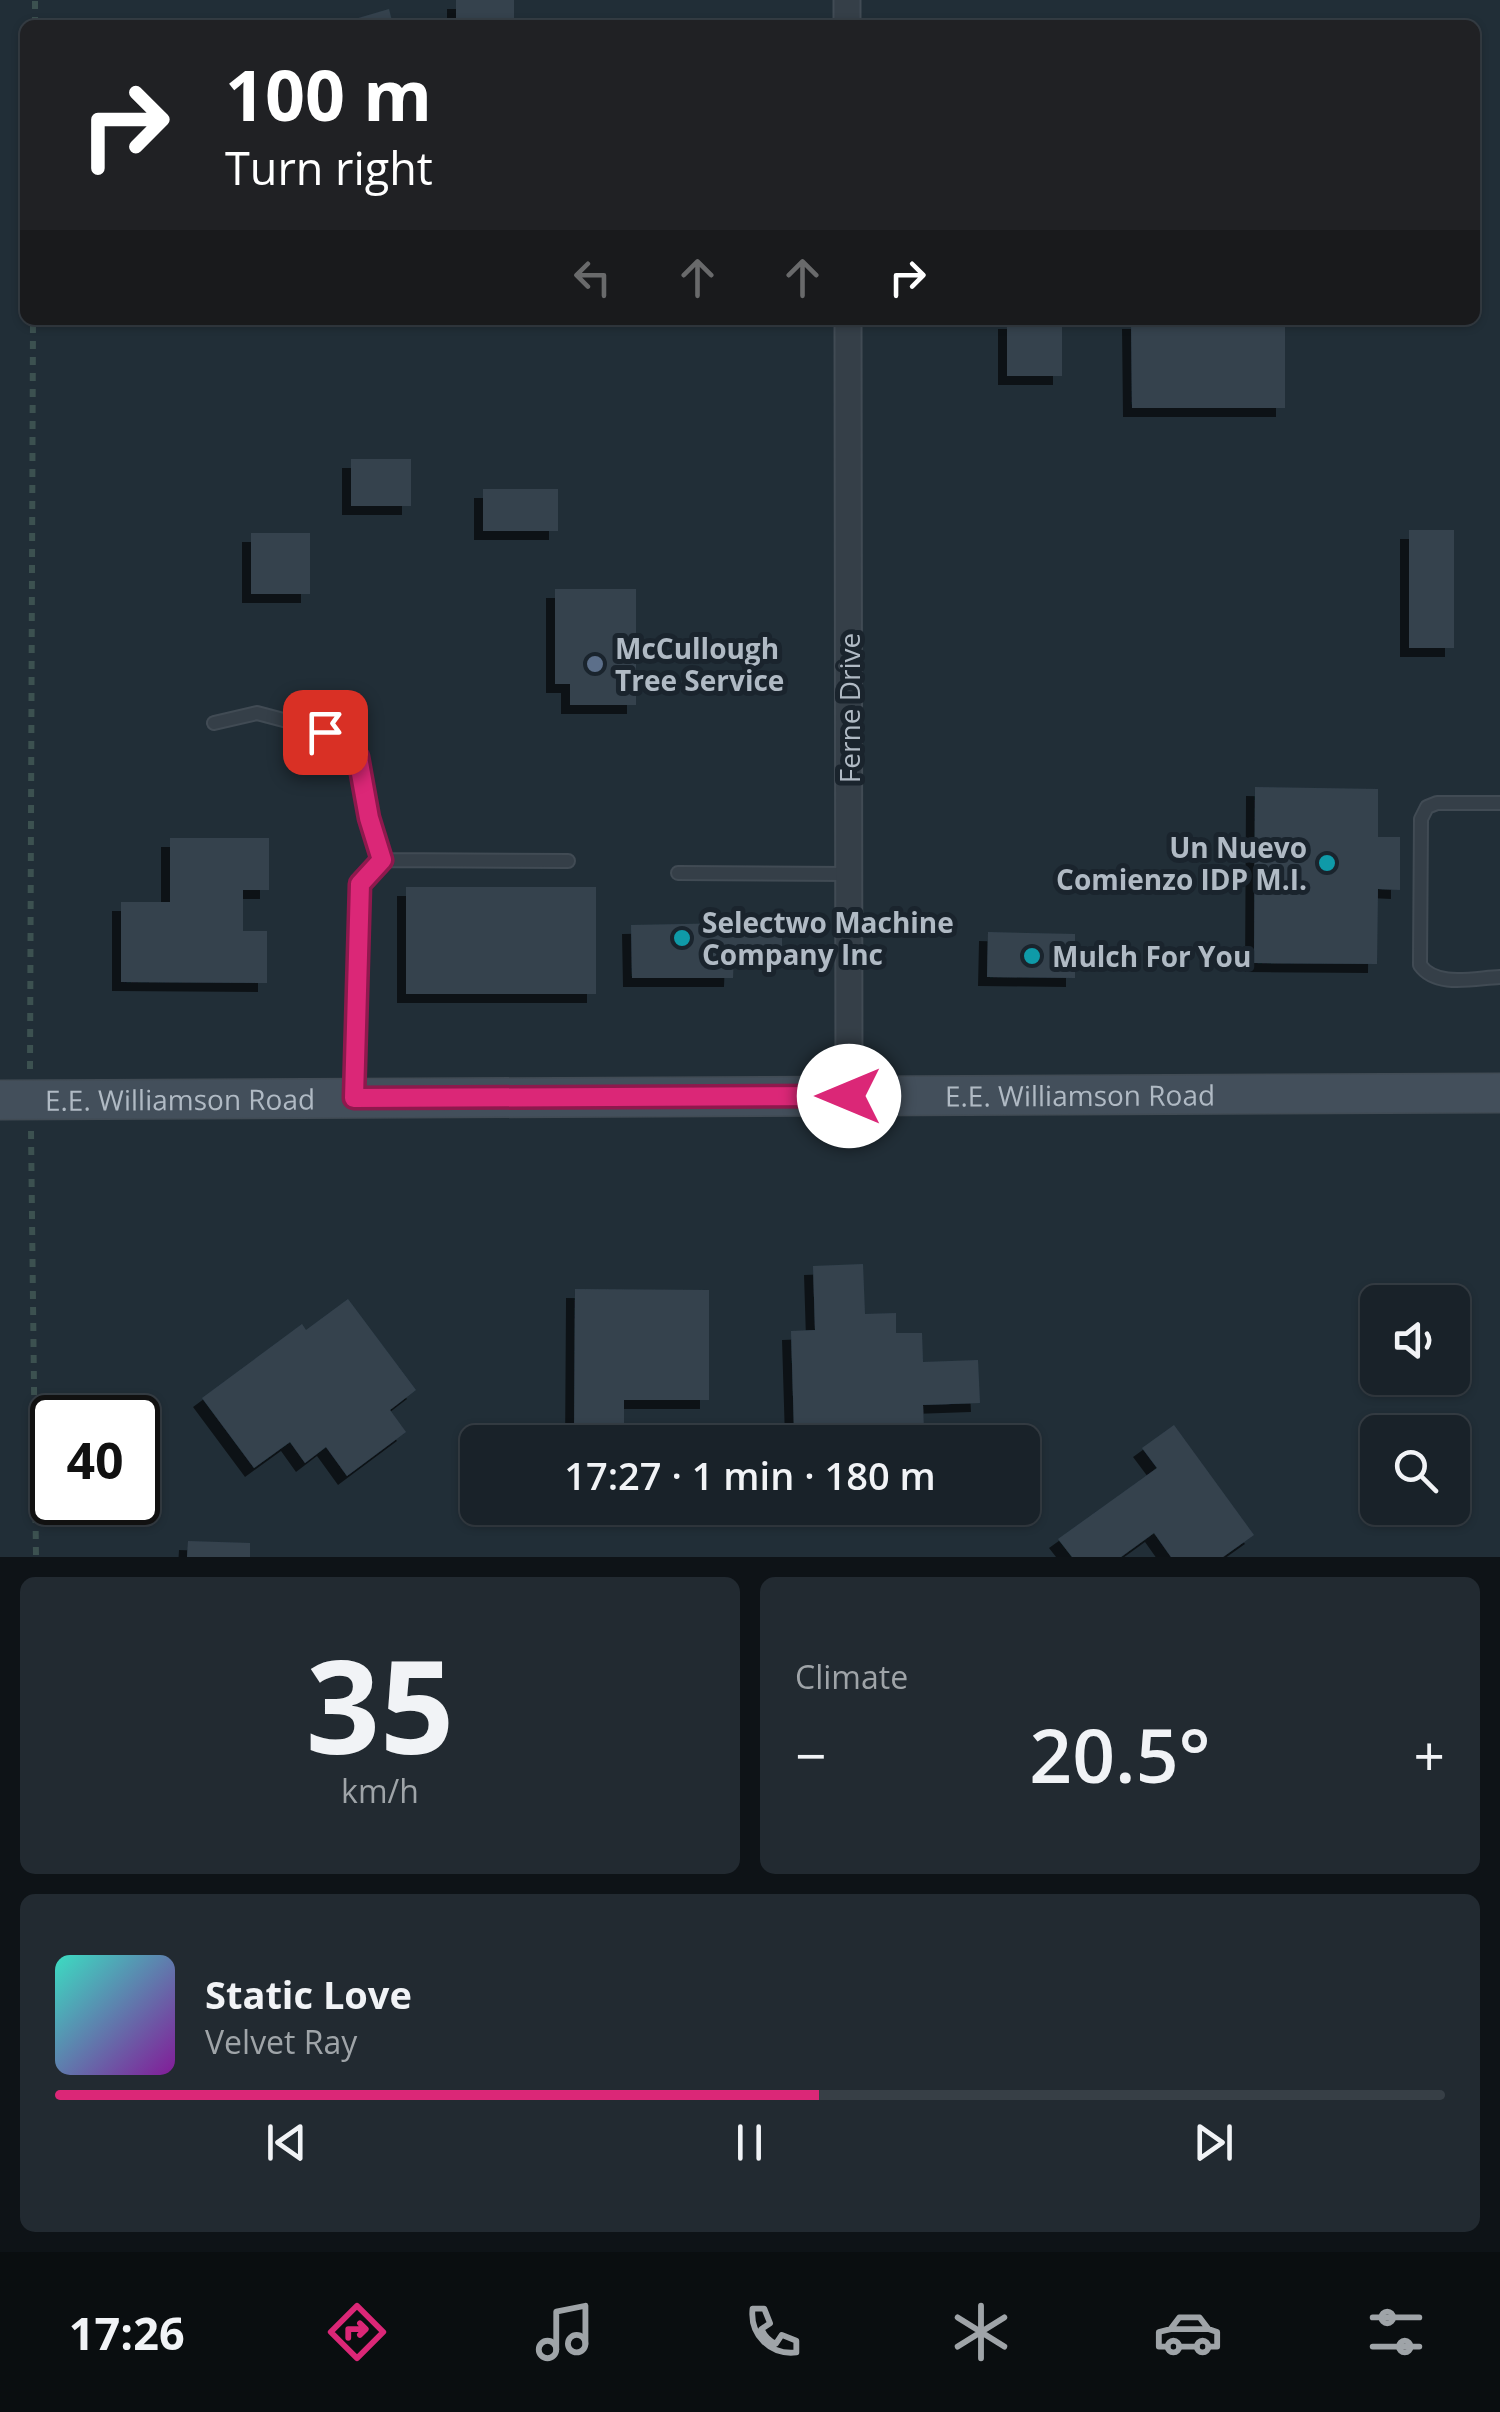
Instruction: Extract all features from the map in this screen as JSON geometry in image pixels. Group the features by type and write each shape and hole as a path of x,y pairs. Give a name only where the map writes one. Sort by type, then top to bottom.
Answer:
{"street":[{"name":"Ferne Drive","path":"848,325 849,1096"},
{"name":"E.E. Williamson Road","path":"15,1100 1500,1093"}],"lane":[{"path":"214,723 257,714 325,732 358,757 369,818 382,860"},
{"path":"1500,803 1436,803 1427,807 1421,818 1420,946 1420,965 1426,974 1437,979 1500,978"},
{"path":"354,1098 360,884 382,860 568,862"},
{"path":"678,873 849,874"}],"path":[{"path":"34,325 15,1100 36,1557"}],"building":[{"path":"456,0 514,0 514,20 456,20"},
{"path":"389,9 392,20 355,20"},
{"path":"1007,325 1062,325 1062,376 1007,376"},
{"path":"1131,325 1285,325 1285,408 1132,408"},
{"path":"351,459 411,459 411,506 351,506"},
{"path":"483,489 558,489 558,531 483,531"},
{"path":"1409,530 1454,530 1454,648 1409,648"},
{"path":"251,533 310,533 310,594 251,594"},
{"path":"555,589 636,589 636,705 570,705 570,684 555,684"},
{"name":"Un Nuevo Comienzo IDP M.I.","path":"1255,787 1378,789 1378,837 1400,837 1400,890 1378,889 1377,964 1254,963"},
{"path":"170,838 269,838 269,890 243,890 243,931 267,931 267,983 121,982 121,902 170,902"},
{"path":"406,887 596,887 596,994 406,994"},
{"name":"Selectwo Machine Company Inc","path":"782,922 782,951 734,952 733,978 632,978 631,925"},
{"name":"Mulch For You","path":"988,932 1075,934 1075,978 987,977"},
{"path":"863,1264 865,1314 896,1313 896,1333 922,1333 923,1362 978,1360 980,1403 923,1405 924,1425 794,1425 791,1331 815,1330 813,1266"},
{"path":"575,1289 709,1290 709,1400 624,1400 624,1425 574,1425"},
{"path":"348,1299 416,1390 390,1410 406,1432 347,1476 326,1447 305,1463 290,1442 254,1468 202,1398 302,1324 306,1330"},
{"path":"1174,1425 1254,1535 1223,1557 1171,1557 1154,1533 1121,1557 1072,1557 1058,1539 1157,1468 1142,1448"},
{"path":"188,1541 250,1543 250,1557 187,1557"}],"place":[{"name":"McCullough Tree Service","path":"595,664"},
{"name":"Un Nuevo Comienzo IDP M.I.","path":"1327,863"},
{"name":"Selectwo Machine Company Inc","path":"682,938"},
{"name":"Mulch For You","path":"1032,956"}],"route":[{"path":"325,732 358,757 369,818 382,860 360,884 354,1098 849,1096"}]}
